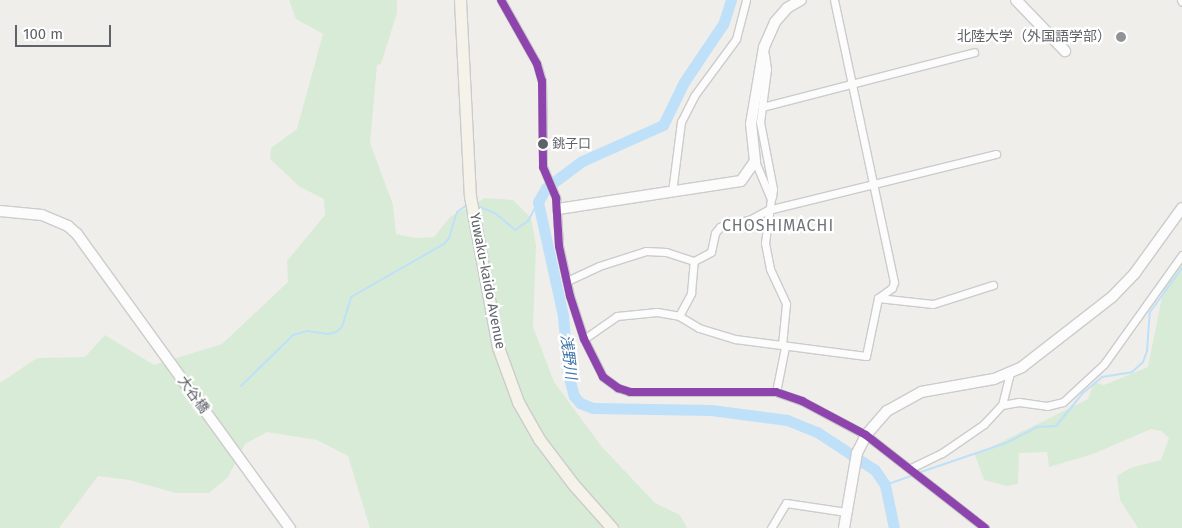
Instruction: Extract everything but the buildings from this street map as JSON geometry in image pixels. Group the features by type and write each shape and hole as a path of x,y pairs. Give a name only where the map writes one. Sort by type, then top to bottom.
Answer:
{"main road":[{"name":"Yuwaku-kaido Avenue","path":"460,0 470,196 498,347 518,402 539,439 567,477 612,528"}],"street":[{"path":"501,0 537,64 542,81 541,140 547,178 557,203 559,246 584,339 603,377 618,388 630,392 776,392 828,412 866,435 912,469 985,528"},
{"path":"672,192 681,122 694,96 736,39 746,0"},
{"path":"584,339 617,316 657,312 680,316 699,328 735,339 866,356 878,298 892,288 894,282 834,0"},
{"path":"1016,0 1065,51"},
{"path":"771,198 756,161 751,124 764,48 775,22 796,1"},
{"path":"764,48 767,69 760,122 773,189 768,210 765,243 770,269 786,304 784,346 776,392"},
{"path":"762,107 974,52"},
{"path":"567,281 599,266 646,251 666,252 694,261 711,252 717,229 749,220 768,210 996,154"},
{"path":"557,203 735,184 742,181 756,161"},
{"path":"844,528 857,453 866,435 887,411 905,399 922,392 994,379 1022,367 1112,297 1135,274 1182,208"},
{"name":"大谷橋","path":"0,211 42,215 68,226 290,528"},
{"path":"912,469 966,438 1002,405 1019,402 1047,406 1067,399 1104,364 1182,255"},
{"path":"680,316 691,293 694,261"},
{"path":"878,298 933,304 993,285"},
{"path":"1002,405 1010,372"},
{"path":"772,528 786,504 846,512"}],"green space":[{"path":"289,0 397,0 397,13 381,64 377,65 370,143 393,205 396,234 415,238 434,237 450,217 485,198 513,200 531,218 536,245 533,327 554,382 602,447 655,503 680,515 687,528 370,528 348,456 317,440 267,432 245,444 228,477 209,493 176,493 129,480 98,476 59,528 0,528 0,383 37,358 85,357 105,335 154,365 222,344 288,282 287,261 325,215 324,199 300,187 270,159 271,148 297,129 323,34 296,19"},
{"path":"1182,264 1182,528 1138,528 1120,500 1117,476 1130,468 1161,460 1169,438 1161,431 1151,429 1093,454 1049,467 1047,452 1019,453 1018,484 1007,486 984,480 975,455 1088,399 1094,382 1104,385 1148,367 1165,282"}],"waterway":[{"name":"浅野川","path":"731,0 723,24 684,82 663,125 582,161 546,188 538,202 563,316 568,374 574,396 580,403 593,408 711,410 787,420 817,432 875,470 885,485 894,528"},
{"path":"477,206 495,213 515,230 528,221 538,202"},
{"path":"241,386 293,335 307,331 328,334 336,332 342,327 351,297 444,244 449,238 457,212 467,205"},
{"path":"918,473 1006,443 1037,427 1056,426 1083,393 1102,377 1132,372 1143,362 1147,351 1150,312 1182,268"},
{"path":"885,485 914,475"}],"transit line":[{"path":"501,0 537,64 542,81 543,167 556,198 559,246 570,296 584,339 603,377 618,388 630,392 776,392 802,401 866,435 985,528"}],"place":[{"name":"北陸大学（外国語学部）","path":"1121,37"},
{"name":"銚子口","path":"543,144"}],"district":[{"name":"CHOSHIMACHI","path":"778,226"}]}
